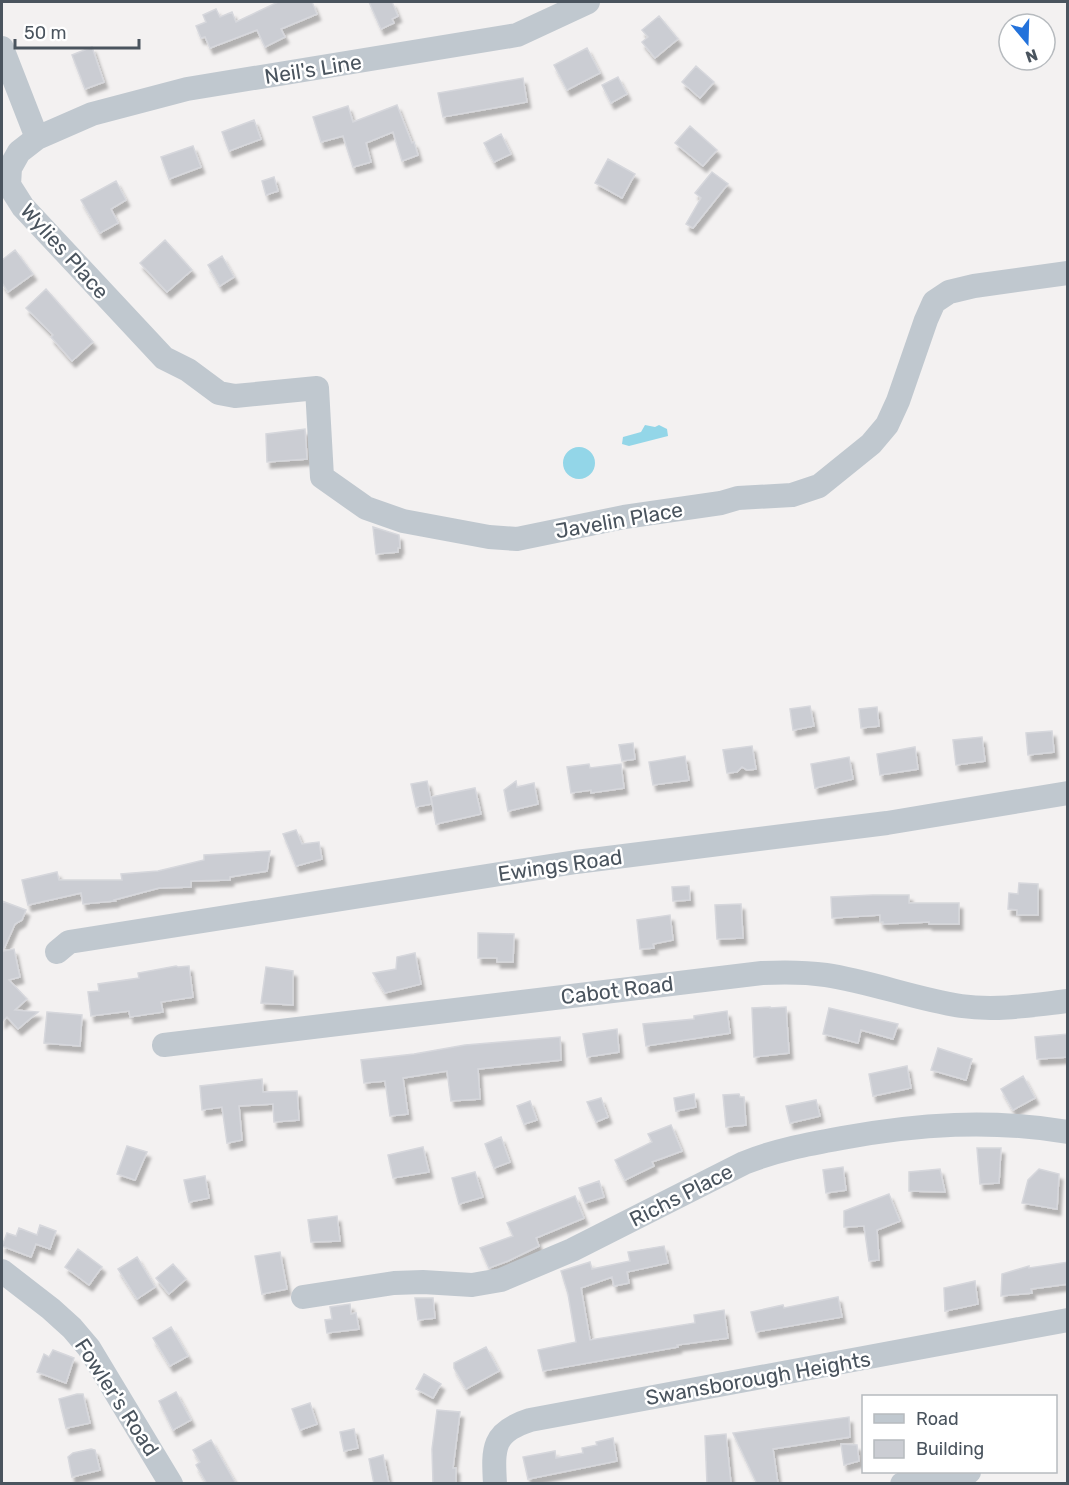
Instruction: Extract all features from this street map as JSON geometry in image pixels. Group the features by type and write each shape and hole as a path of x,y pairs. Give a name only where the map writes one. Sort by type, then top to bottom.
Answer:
{"street":[{"name":"Neil's Line","path":"37,138 92,114 187,90 517,35 588,2"},
{"path":"2,48 37,138"},
{"name":"Wylies Place","path":"37,138 19,152 10,168 9,185 23,207 164,358"},
{"name":"Javelin Place","path":"164,358 188,370 219,393 235,396 317,388 322,477 366,508 403,521 489,537 517,539 624,517 721,503 738,498 792,495 811,490 871,444 887,425 898,401 930,310 940,296 974,286 1068,273"},
{"name":"Ewings Road","path":"57,952 69,942 576,862 887,823 1068,793"},
{"name":"Cabot Road","path":"164,1045 762,973 794,972 825,975 919,998 963,1006 1001,1008 1068,1001"},
{"name":"Richs Place","path":"303,1297 394,1283 472,1285 501,1280 564,1254 744,1163 801,1145 884,1130 939,1124 1015,1125 1068,1132"},
{"name":"Fowler's Road","path":"2,1270 51,1309 89,1348 171,1484"},
{"name":"Swansborough Heights","path":"495,1484 494,1457 497,1441 510,1428 530,1420 1068,1320"},
{"path":"902,1484 963,1473"}],"water":[{"path":"645,425 655,427 659,425 667,429 668,436 629,446 622,444 623,437 641,432"},
{"path":"579,447 590,452 595,463 590,474 579,479 568,474 563,463 568,452"}],"building":[{"path":"278,2 312,2 317,14 281,29 285,37 265,47 257,30 210,48 205,37 201,38 196,26 206,22 203,15 216,9 220,17 232,12 236,22"},
{"path":"369,2 392,2 398,16 392,19 394,23 381,29"},
{"path":"659,16 678,39 655,58 642,42 648,37 642,30"},
{"path":"92,47 104,82 85,89 72,55"},
{"path":"587,48 600,73 567,90 554,65"},
{"path":"696,66 714,82 700,98 682,82"},
{"path":"618,77 627,94 611,103 602,85"},
{"path":"523,78 527,102 443,117 438,93"},
{"path":"397,105 418,155 402,161 393,132 366,143 371,162 353,167 343,136 321,142 313,117 348,106 353,122"},
{"path":"254,120 261,139 229,151 222,132"},
{"path":"690,126 717,150 703,166 675,143"},
{"path":"501,134 511,154 494,162 484,143"},
{"path":"193,146 201,167 169,179 161,157"},
{"path":"608,159 635,174 622,198 595,183"},
{"path":"712,172 728,184 693,228 686,224 701,198 695,193"},
{"path":"274,177 278,191 266,195 262,181"},
{"path":"116,181 126,200 111,209 118,223 100,233 81,200"},
{"path":"165,240 192,270 167,292 140,263"},
{"path":"15,250 33,274 8,292 2,283 2,260"},
{"path":"222,256 234,277 220,286 208,265"},
{"path":"46,289 93,342 72,361 51,337 53,335 26,308"},
{"path":"305,429 307,459 267,462 266,434"},
{"path":"373,527 399,535 398,552 376,554"},
{"path":"810,706 814,726 793,730 790,709"},
{"path":"877,707 879,726 861,728 859,709"},
{"path":"1052,731 1054,752 1028,755 1026,733"},
{"path":"982,737 985,761 956,765 953,740"},
{"path":"633,743 635,759 622,761 619,745"},
{"path":"752,746 756,769 747,770 742,767 737,772 727,773 723,750"},
{"path":"915,747 918,769 880,775 877,754"},
{"path":"685,756 689,780 653,785 649,762"},
{"path":"849,757 853,779 815,788 811,764"},
{"path":"589,764 590,768 621,764 624,788 591,793 591,790 571,793 567,767"},
{"path":"427,781 432,804 416,807 411,784"},
{"path":"516,781 517,787 534,783 538,804 508,811 504,790"},
{"path":"475,788 481,814 436,824 431,797"},
{"path":"296,830 302,844 319,842 322,859 296,866 283,834"},
{"path":"270,851 267,871 230,877 230,880 191,881 191,887 159,888 115,901 83,904 81,893 28,905 22,880 57,872 59,880 122,880 121,874 158,871 204,860 204,855"},
{"path":"1019,883 1038,884 1038,915 1017,915 1017,910 1008,909 1009,893 1018,894"},
{"path":"689,886 690,900 673,901 672,887"},
{"path":"909,895 909,903 959,903 959,924 929,924 929,922 883,924 880,922 880,915 832,918 831,897"},
{"path":"2,901 26,910 22,920 15,924 3,951 14,949 20,977 9,980 27,999 15,1010 38,1012 18,1029 7,1017 2,1022"},
{"path":"741,904 743,938 717,939 715,905"},
{"path":"670,915 673,940 653,944 654,948 640,949 637,920"},
{"path":"478,933 514,934 513,962 497,962 497,958 478,958"},
{"path":"415,953 421,984 385,993 373,973 396,969 397,957"},
{"path":"189,966 193,997 161,1002 163,1012 130,1017 129,1011 91,1016 88,992 99,991 98,984 139,978 138,973"},
{"path":"266,967 293,971 293,1005 261,1003"},
{"path":"786,1007 789,1053 754,1057 752,1008"},
{"path":"829,1008 898,1024 893,1039 861,1030 858,1043 823,1034"},
{"path":"727,1011 730,1033 646,1046 643,1024 694,1019 694,1016"},
{"path":"47,1012 82,1015 80,1046 44,1043"},
{"path":"617,1029 619,1052 587,1057 583,1034"},
{"path":"1068,1034 1068,1057 1037,1059 1035,1037"},
{"path":"560,1037 561,1060 478,1069 480,1099 451,1101 447,1071 403,1078 408,1114 390,1116 385,1081 364,1083 361,1060 465,1045"},
{"path":"938,1048 972,1059 966,1080 931,1070"},
{"path":"907,1066 911,1088 873,1096 869,1074"},
{"path":"1023,1076 1035,1098 1013,1110 1001,1089"},
{"path":"262,1079 263,1092 297,1091 299,1120 274,1122 273,1104 239,1106 242,1140 227,1143 222,1107 202,1110 200,1086"},
{"path":"694,1094 696,1107 676,1111 674,1098"},
{"path":"739,1094 740,1097 744,1097 746,1125 726,1127 723,1095"},
{"path":"601,1098 608,1117 596,1122 587,1102"},
{"path":"816,1100 820,1116 790,1123 786,1106"},
{"path":"530,1101 537,1120 524,1124 517,1106"},
{"path":"671,1125 682,1151 652,1162 654,1166 625,1180 615,1160 652,1142 648,1134"},
{"path":"501,1137 510,1162 494,1168 485,1144"},
{"path":"127,1146 147,1152 135,1180 117,1174"},
{"path":"423,1147 429,1172 393,1178 388,1155"},
{"path":"977,1148 1001,1148 999,1183 980,1184"},
{"path":"843,1167 846,1190 826,1193 823,1170"},
{"path":"940,1169 945,1192 909,1191 909,1172"},
{"path":"1039,1169 1059,1174 1057,1209 1022,1203 1028,1180"},
{"path":"475,1172 483,1197 459,1204 452,1178"},
{"path":"205,1176 209,1198 189,1202 184,1180"},
{"path":"599,1181 604,1197 585,1203 579,1188"},
{"path":"889,1194 900,1221 877,1230 879,1260 869,1261 864,1226 844,1227 844,1211"},
{"path":"575,1196 584,1218 536,1238 539,1246 489,1268 480,1248 513,1236 507,1223"},
{"path":"337,1216 340,1241 311,1242 308,1220"},
{"path":"40,1225 56,1231 50,1249 36,1244 31,1257 2,1246 7,1233 16,1236 19,1228 37,1235"},
{"path":"664,1246 668,1263 627,1272 629,1283 614,1286 612,1277 581,1288 590,1340 695,1323 694,1315 724,1310 728,1338 677,1345 678,1347 543,1371 538,1350 576,1342 568,1294 561,1271 590,1262 592,1269 630,1261 628,1252"},
{"path":"78,1249 102,1267 89,1285 65,1267"},
{"path":"280,1252 287,1289 262,1294 255,1256"},
{"path":"137,1257 155,1287 137,1299 118,1269"},
{"path":"1068,1262 1068,1284 1031,1289 1032,1293 1001,1296 1002,1274 1029,1266 1029,1268"},
{"path":"173,1264 186,1279 169,1294 156,1278"},
{"path":"975,1281 978,1304 945,1311 944,1288"},
{"path":"838,1297 842,1317 756,1332 751,1312"},
{"path":"415,1298 433,1298 435,1318 418,1320"},
{"path":"350,1304 351,1314 356,1313 359,1329 327,1333 325,1320 332,1319 330,1307"},
{"path":"171,1327 188,1356 170,1366 153,1338"},
{"path":"486,1347 499,1371 466,1389 454,1368 454,1363"},
{"path":"53,1350 74,1358 66,1383 37,1372 44,1354 49,1357"},
{"path":"424,1374 441,1384 433,1398 416,1389"},
{"path":"176,1392 191,1420 173,1430 159,1401"},
{"path":"83,1394 90,1423 66,1428 59,1399"},
{"path":"310,1403 317,1424 300,1430 292,1409"},
{"path":"437,1410 460,1412 453,1468 456,1468 456,1484 433,1484 432,1449"},
{"path":"849,1417 850,1437 773,1449 778,1484 757,1484 733,1433"},
{"path":"354,1429 358,1448 344,1451 340,1432"},
{"path":"726,1434 731,1484 707,1484 705,1436"},
{"path":"613,1438 617,1461 528,1479 523,1457 555,1451 556,1458 583,1453 582,1448"},
{"path":"211,1440 236,1484 207,1484 196,1465 200,1462 193,1450"},
{"path":"841,1444 857,1445 859,1461 844,1465"},
{"path":"95,1450 100,1470 72,1477 68,1457 73,1453"},
{"path":"383,1455 389,1484 374,1484 369,1459"}]}
